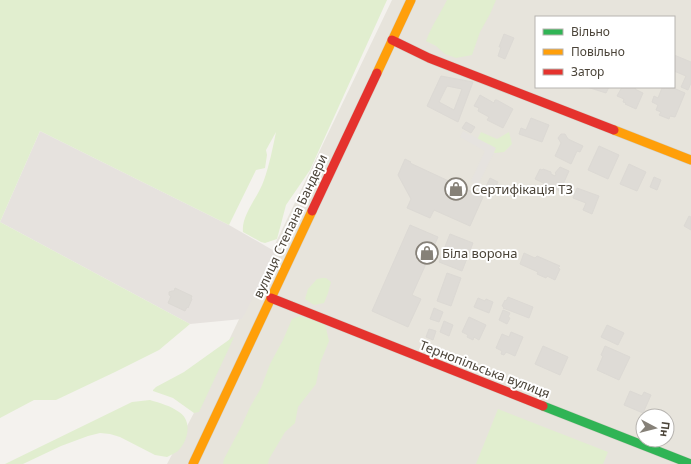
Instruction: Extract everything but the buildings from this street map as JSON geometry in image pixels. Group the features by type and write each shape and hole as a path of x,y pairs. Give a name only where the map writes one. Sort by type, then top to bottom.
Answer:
{"main road":[{"name":"вулиця Степана Бандери","path":"193,464 411,0"},
{"path":"392,40 429,58 691,160"},
{"name":"Тернопільська вулиця","path":"271,298 689,463"}],"shaded area":[{"path":"392,0 691,0 691,464 167,464 196,409"},
{"path":"40,131 229,225 276,252 242,319 190,324 0,222"},
{"path":"463,131 496,148 478,185 471,181 485,151 460,137"}],"green space":[{"path":"0,0 387,0 310,170 286,205 277,239 265,243 243,232 243,226 247,212 262,186 276,132 266,150 267,155 265,168 256,170 229,225 40,131 0,222"},
{"path":"447,0 496,0 480,32 472,55 456,58 445,54 436,46 426,41"},
{"path":"481,132 497,139 509,132 512,144 504,152 495,153 477,140"},
{"path":"0,222 190,324 159,350 115,372 56,400 34,400 0,418"},
{"path":"326,278 331,282 328,293 324,303 314,305 305,299 308,289 317,279"},
{"path":"300,316 325,324 329,341 320,363 316,384 298,407 295,423 285,432 269,459 268,464 223,464 224,459 250,407 261,388 270,364 292,319"},
{"path":"233,337 199,412 194,413 173,398 153,391 156,387 184,372"},
{"path":"150,400 176,410 186,420 188,431 184,442 178,451 167,457 155,455 120,437 100,433 61,446 23,464 5,464 132,402"},
{"path":"498,409 608,452 603,464 476,464"}],"traffic: fast":[{"path":"543,406 691,464"}],"traffic: slow":[{"path":"377,73 411,0"},
{"path":"614,130 691,160"},
{"path":"193,464 312,211"}],"traffic: jam":[{"path":"392,40 429,58 614,130"},
{"path":"312,211 377,73"},
{"path":"271,298 543,406"}],"place":[{"name":"Сертифікація ТЗ","path":"456,189"},
{"name":"Біла ворона","path":"427,253"}]}
